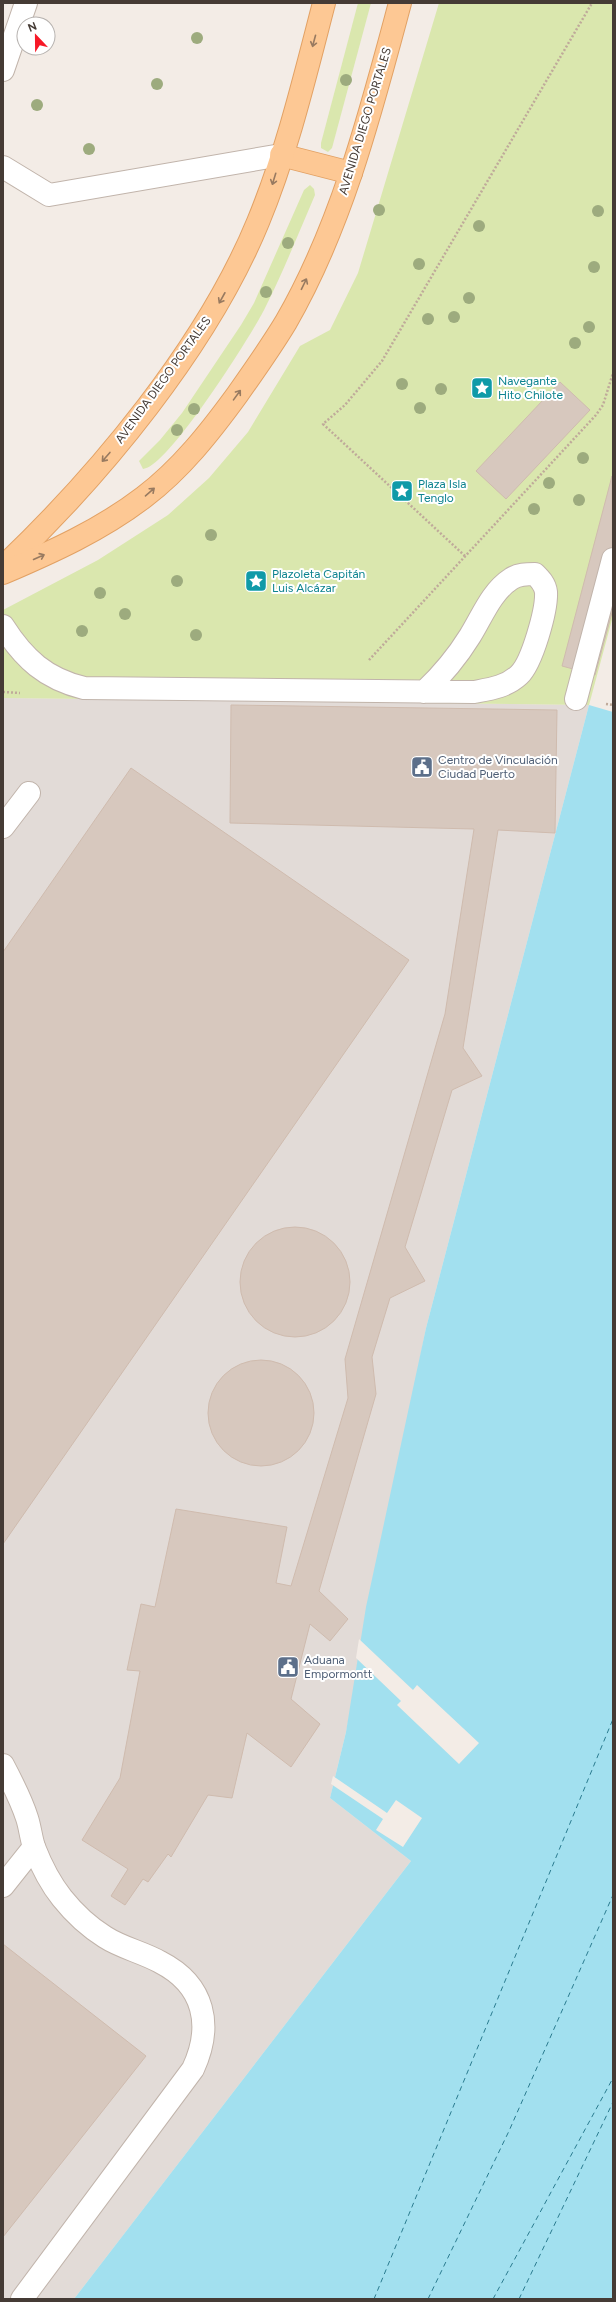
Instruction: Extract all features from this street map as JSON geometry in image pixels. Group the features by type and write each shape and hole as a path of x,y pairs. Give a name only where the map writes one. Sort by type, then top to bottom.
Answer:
{"main road":[{"name":"AVENIDA DIEGO PORTALES","path":"3,567 31,541 115,447 156,394 202,328 237,269 258,222 281,155 324,3"},
{"name":"AVENIDA DIEGO PORTALES","path":"3,573 88,533 144,497 175,470 213,427 251,375 286,321 310,274 351,173 400,3"},
{"path":"281,155 351,173"}],"street":[{"path":"3,70 26,3"},
{"path":"3,167 49,195 281,155"},
{"path":"576,699 613,559"},
{"path":"3,626 18,647 38,667 64,684 84,688 424,692 474,692 501,686 519,674 534,647 543,618 546,591 542,581 535,574 524,574 511,579 490,600 470,636 444,672 424,692"},
{"path":"3,828 30,793"},
{"path":"3,1765 14,1786 27,1818 34,1847 46,1873 62,1898 82,1919 104,1937 130,1951 158,1961 174,1970 188,1982 197,1998 203,2015 204,2034 201,2052 193,2069 22,2299"},
{"path":"3,1886 34,1847"}],"path":[{"path":"465,556 323,424 345,406 382,361 592,3"},
{"path":"340,691 596,415 603,405 613,374"}],"shaded area":[{"path":"3,698 589,705 426,1328 346,1732 330,1798 411,1861 74,2299 3,2299"}],"green space":[{"path":"358,3 371,3 332,148 328,152 321,148 321,143"},
{"path":"439,3 613,3 613,616 589,705 3,698 3,610 98,560 168,515 209,478 248,432 300,346 330,330 358,273"},
{"path":"310,185 314,189 315,195 279,279 258,320 228,369 189,424 171,447 155,463 143,469 139,461 160,440 182,413 254,303 304,190"}],"water":[{"path":"589,705 613,712 613,2299 74,2299 411,1861 330,1798 346,1732 366,1607 426,1328"}],"pier":[{"path":"359,1639 413,1690 417,1685 479,1743 459,1764 397,1705 401,1701 356,1658"},
{"path":"333,1776 387,1813 396,1800 422,1818 403,1847 376,1830 383,1819 331,1784"}],"building":[{"path":"560,382 590,410 506,499 476,471"},
{"path":"612,476 613,609 595,675 562,666"},
{"path":"231,705 557,710 555,833 498,830 463,1048 482,1076 452,1090 405,1247 425,1281 390,1298 372,1357 376,1394 319,1591 348,1619 330,1641 310,1624 291,1699 320,1724 291,1767 247,1733 232,1798 208,1795 171,1857 168,1854 148,1882 143,1879 125,1905 111,1896 128,1869 82,1840 120,1778 140,1671 127,1670 141,1604 155,1607 176,1509 287,1527 276,1583 291,1586 348,1398 345,1359 445,1014 474,829 230,823"},
{"path":"131,768 409,960 3,1544 3,952"},
{"path":"295,1227 316,1231 326,1236 334,1243 341,1251 346,1261 350,1282 346,1303 341,1313 334,1321 326,1328 316,1333 295,1337 274,1333 264,1328 256,1321 249,1313 244,1303 240,1282 244,1261 249,1251 256,1243 264,1236 274,1231"},
{"path":"261,1360 281,1364 299,1375 310,1393 314,1413 310,1433 299,1451 281,1462 261,1466 241,1462 223,1451 212,1433 208,1413 212,1393 223,1375 241,1364"},
{"path":"3,1944 146,2056 3,2237"}],"ferry route":[{"path":"374,2299 613,1719"},
{"path":"428,2299 509,2131 613,1895"},
{"path":"493,2299 613,2078"},
{"path":"519,2299 613,2102"}],"place":[{"name":"Navegante Hito Chilote","path":"482,388"},
{"name":"Plaza Isla Tenglo","path":"402,491"},
{"name":"Plazoleta Capitán Luis Alcázar","path":"256,581"},
{"name":"Centro de Vinculación Ciudad Puerto","path":"422,767"},
{"name":"Aduana Empormontt","path":"288,1667"}]}
